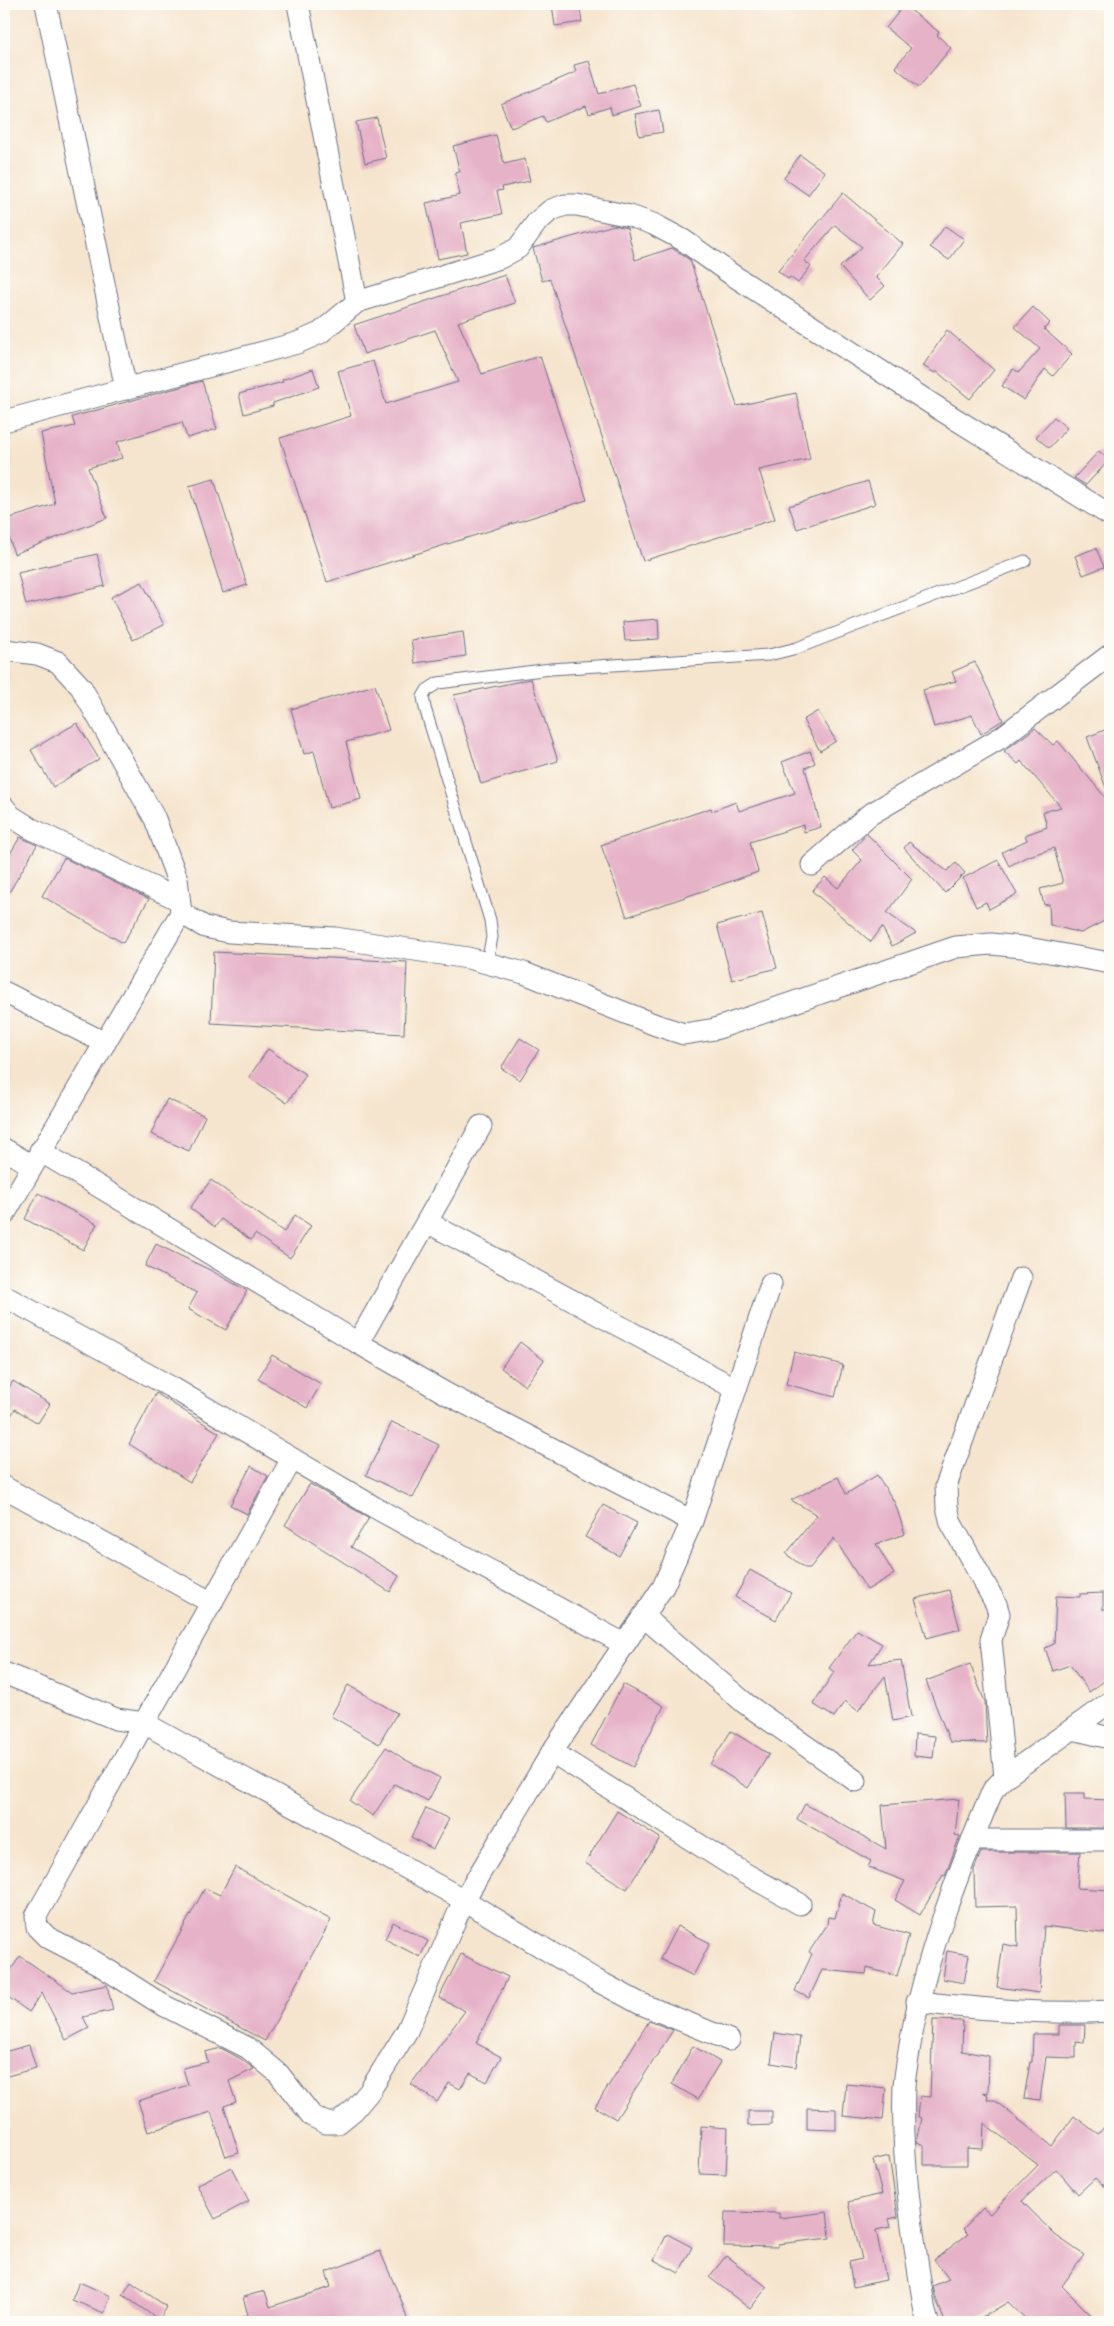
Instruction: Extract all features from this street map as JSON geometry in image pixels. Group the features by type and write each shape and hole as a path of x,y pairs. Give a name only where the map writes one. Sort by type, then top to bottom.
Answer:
{"street":[{"path":"46,4 126,389"},
{"path":"298,4 357,302"},
{"path":"4,421 297,343 320,333 357,302 500,258 518,248 537,222 551,210 565,205 576,205 630,216 653,224 683,240 731,274 941,410 1110,515"},
{"path":"4,650 37,654 58,662 81,687 155,819 177,879 180,906 105,1043 4,1215"},
{"path":"812,865 869,815 1002,737 1110,655"},
{"path":"4,807 11,816 30,828 180,906 205,927 229,932 335,938 390,945 487,963 524,973 656,1026 684,1034 715,1029 956,947 991,944 1022,947 1110,963"},
{"path":"4,992 105,1043"},
{"path":"358,1343 481,1126"},
{"path":"4,1148 36,1158 446,1394 692,1521"},
{"path":"427,1222 736,1389"},
{"path":"1005,1778 991,1640 999,1614 996,1604 951,1523 947,1507 946,1486 1020,1278"},
{"path":"292,1459 36,1916 37,1927 47,1937 95,1962 161,2004 248,2048 278,2073 312,2116 326,2124 338,2123 354,2110 369,2092 407,2031 464,1900 552,1752 663,1587 692,1521 771,1284"},
{"path":"4,1296 171,1387 374,1507 624,1644"},
{"path":"4,1487 212,1603"},
{"path":"643,1616 746,1704 856,1781"},
{"path":"4,1673 116,1719 144,1723 464,1900 596,1980 639,2003 729,2040"},
{"path":"928,2322 914,2240 907,2175 904,2085 917,2002 972,1840 993,1790 1005,1778 1110,1702"},
{"path":"1073,1729 1110,1738"},
{"path":"552,1752 744,1873 800,1904"},
{"path":"972,1840 1110,1840"},
{"path":"917,2002 990,2010 1075,2013 1110,2011"}],"lane":[{"path":"487,963 492,937 490,920 425,708 423,697 428,690 438,683 551,669 769,655 797,648 1025,561"}],"building":[{"path":"552,4 579,4 582,22 555,26"},
{"path":"904,5 939,32 937,35 951,48 919,87 895,67 911,48 886,28"},
{"path":"589,61 599,94 633,84 641,106 612,115 610,107 589,114 586,106 546,122 543,116 511,128 501,104 576,72 574,65"},
{"path":"659,110 663,132 639,136 635,114"},
{"path":"377,118 386,158 365,163 356,122"},
{"path":"496,135 504,164 525,159 530,181 502,187 503,190 497,191 502,214 461,223 467,253 438,259 426,203 460,195 455,173 460,172 453,146"},
{"path":"800,155 825,172 808,195 784,178"},
{"path":"843,193 903,244 876,277 885,286 870,300 840,267 862,247 835,225 804,261 811,266 798,283 790,277 788,279 778,271"},
{"path":"614,225 627,228 635,260 672,248 690,260 737,406 796,393 810,459 759,470 775,519 643,561 550,279 542,281 533,248"},
{"path":"945,226 964,239 949,260 930,247"},
{"path":"505,275 515,303 458,322 482,374 540,356 587,500 327,582 280,438 351,416 338,371 373,361 386,404 458,382 435,330 364,354 354,325"},
{"path":"1033,307 1050,323 1044,329 1072,354 1053,376 1045,369 1024,400 1002,386 1013,369 1019,372 1040,349 1015,327"},
{"path":"947,330 994,370 970,399 936,371 935,373 923,366"},
{"path":"313,369 319,387 273,403 273,406 244,414 239,394 283,382 282,380"},
{"path":"202,381 217,429 187,438 182,422 117,442 122,458 88,468 107,518 14,554 4,520 55,504 41,433 75,426 72,417"},
{"path":"1054,417 1067,428 1049,448 1036,437"},
{"path":"1099,451 1109,460 1086,485 1074,478"},
{"path":"214,479 247,585 223,593 189,486"},
{"path":"868,481 875,504 797,529 789,506"},
{"path":"1096,548 1104,567 1083,575 1075,556"},
{"path":"97,554 105,586 26,605 18,573"},
{"path":"142,582 164,625 133,640 111,597"},
{"path":"658,619 659,639 625,641 623,622"},
{"path":"463,632 466,656 415,663 411,640"},
{"path":"975,662 1003,720 981,734 972,715 934,727 923,690 956,681 952,672"},
{"path":"531,679 558,761 481,784 454,695"},
{"path":"375,685 389,730 346,742 361,799 329,808 314,751 304,754 291,709"},
{"path":"818,711 836,741 820,751 803,720"},
{"path":"77,723 99,759 53,787 31,750"},
{"path":"1035,728 1053,745 1058,741 1110,803 1110,855 1107,856 1110,870 1110,918 1081,933 1050,925 1049,904 1044,905 1040,889 1063,883 1054,848 1026,857 1009,866 1002,852 1027,840 1025,835 1047,827 1043,812 1061,807 1021,761 1018,764 1004,751"},
{"path":"1110,728 1110,796 1109,796 1087,737"},
{"path":"810,751 815,763 805,768 821,827 804,832 803,825 750,842 758,872 627,917 601,845 711,808 712,811 736,802 739,811 795,793 782,762"},
{"path":"867,834 912,879 887,913 916,933 892,946 882,927 871,942 812,891 825,877 838,888 862,860 852,850"},
{"path":"20,837 37,845 4,901 4,864"},
{"path":"909,842 947,871 956,863 965,873 945,893 904,848"},
{"path":"64,858 149,899 123,943 42,896"},
{"path":"998,860 1017,894 989,909 986,902 976,907 963,878"},
{"path":"762,913 777,968 732,980 717,925"},
{"path":"214,952 407,962 404,1034 211,1023"},
{"path":"520,1038 539,1050 520,1080 501,1068"},
{"path":"268,1049 306,1075 287,1103 249,1077"},
{"path":"167,1099 205,1116 189,1151 151,1134"},
{"path":"211,1180 284,1232 295,1215 311,1226 290,1258 255,1234 251,1240 221,1219 215,1227 190,1208"},
{"path":"38,1193 97,1224 83,1250 25,1219"},
{"path":"156,1244 210,1270 247,1291 226,1330 188,1309 197,1293 145,1266"},
{"path":"520,1342 544,1360 525,1386 501,1368"},
{"path":"794,1352 843,1365 835,1397 786,1384"},
{"path":"272,1355 321,1384 307,1408 258,1379"},
{"path":"13,1381 50,1404 38,1423 15,1409 4,1427 4,1396"},
{"path":"156,1393 219,1433 190,1482 129,1444"},
{"path":"392,1422 439,1445 413,1498 366,1475"},
{"path":"251,1466 268,1476 247,1514 230,1505"},
{"path":"877,1475 895,1503 905,1534 876,1544 894,1574 867,1590 834,1538 810,1568 805,1568 786,1554 817,1515 791,1500 838,1477 846,1494"},
{"path":"310,1484 369,1518 351,1547 399,1576 390,1592 285,1525"},
{"path":"603,1505 637,1523 619,1556 585,1537"},
{"path":"750,1570 791,1593 776,1620 735,1597"},
{"path":"949,1590 960,1629 927,1638 915,1599"},
{"path":"1103,1593 1103,1610 1110,1605 1110,1677 1089,1692 1070,1665 1053,1671 1045,1648 1054,1644 1056,1596 1080,1597 1080,1594"},
{"path":"857,1630 882,1644 869,1664 901,1660 911,1717 893,1721 885,1676 858,1711 845,1701 834,1717 813,1704 834,1672 829,1668"},
{"path":"970,1664 985,1702 987,1743 950,1742 926,1681"},
{"path":"623,1684 664,1706 633,1767 591,1745"},
{"path":"348,1685 397,1713 379,1744 331,1716"},
{"path":"731,1731 769,1754 748,1788 710,1764"},
{"path":"915,1734 935,1736 933,1758 914,1756"},
{"path":"386,1747 440,1778 428,1801 394,1784 373,1816 350,1801"},
{"path":"1065,1793 1085,1793 1085,1799 1110,1800 1110,1828 1066,1828"},
{"path":"959,1799 955,1835 960,1836 945,1876 943,1875 920,1915 895,1900 905,1881 868,1867 871,1861 797,1819 805,1804 886,1849 882,1805"},
{"path":"426,1808 449,1819 433,1849 411,1837"},
{"path":"617,1811 660,1838 627,1889 585,1863"},
{"path":"981,1852 1080,1852 1077,1888 1110,1890 1110,1934 1044,1926 1039,1993 997,1987 1003,1944 1018,1947 1017,1906 975,1907 974,1870"},
{"path":"235,1867 331,1920 265,2041 154,1981 205,1888 220,1895"},
{"path":"842,1893 876,1912 873,1925 909,1935 897,1976 867,1968 866,1974 822,1970 809,1998 795,1991 812,1954 809,1952 827,1925 828,1917 835,1918"},
{"path":"393,1922 428,1941 420,1957 385,1939"},
{"path":"677,1926 710,1943 693,1976 660,1959"},
{"path":"947,1951 969,1955 964,1983 943,1979"},
{"path":"461,1954 508,1977 476,2043 501,2057 487,2082 470,2073 460,2089 449,2083 437,2102 411,2084 465,2011 439,1998"},
{"path":"20,1956 72,1992 107,1985 113,2010 83,2017 89,2028 66,2040 42,1993 29,2012 4,1994 4,1980"},
{"path":"933,2020 963,2021 962,2051 989,2056 988,2093 983,2092 988,2095 987,2100 994,2100 1052,2146 1074,2116 1098,2134 1110,2121 1110,2191 1095,2178 1078,2194 1056,2169 1022,2201 1055,2235 1084,2255 1062,2286 1098,2322 1029,2322 1008,2302 975,2322 945,2322 933,2286 949,2279 934,2260 968,2234 963,2229 983,2208 990,2214 1038,2165 984,2123 983,2149 967,2148 967,2165 924,2165 924,2145 917,2142 922,2118 918,2117 920,2096 930,2097"},
{"path":"649,2021 673,2030 616,2119 595,2107"},
{"path":"1059,2025 1085,2025 1084,2043 1076,2042 1076,2058 1046,2057 1040,2100 1024,2098 1030,2062 1032,2062 1033,2034 1059,2034"},
{"path":"775,2033 800,2037 796,2067 771,2063"},
{"path":"29,2045 36,2068 4,2077 4,2052"},
{"path":"693,2046 720,2062 698,2099 672,2084"},
{"path":"221,2048 254,2069 229,2081 236,2102 224,2106 239,2153 226,2157 211,2112 148,2132 138,2101 188,2085 183,2068 208,2062 205,2052"},
{"path":"846,2084 886,2088 883,2120 843,2116"},
{"path":"807,2108 836,2109 836,2130 807,2129"},
{"path":"748,2111 772,2111 772,2125 748,2126"},
{"path":"701,2126 728,2128 726,2175 699,2174"},
{"path":"889,2156 898,2217 888,2219 890,2227 876,2230 886,2280 853,2287 849,2262 862,2259 848,2202 882,2194 873,2160"},
{"path":"231,2167 249,2201 215,2219 197,2185"},
{"path":"725,2212 779,2213 779,2218 827,2212 830,2238 778,2244 778,2247 724,2246"},
{"path":"667,2234 692,2247 679,2273 654,2260"},
{"path":"380,2251 402,2302 408,2322 234,2322 234,2320 248,2315 243,2297 265,2291 270,2307 331,2287 326,2272"},
{"path":"726,2256 767,2287 750,2309 709,2277"},
{"path":"79,2282 111,2296 104,2313 72,2300"},
{"path":"131,2282 167,2307 159,2320 123,2295"}]}
